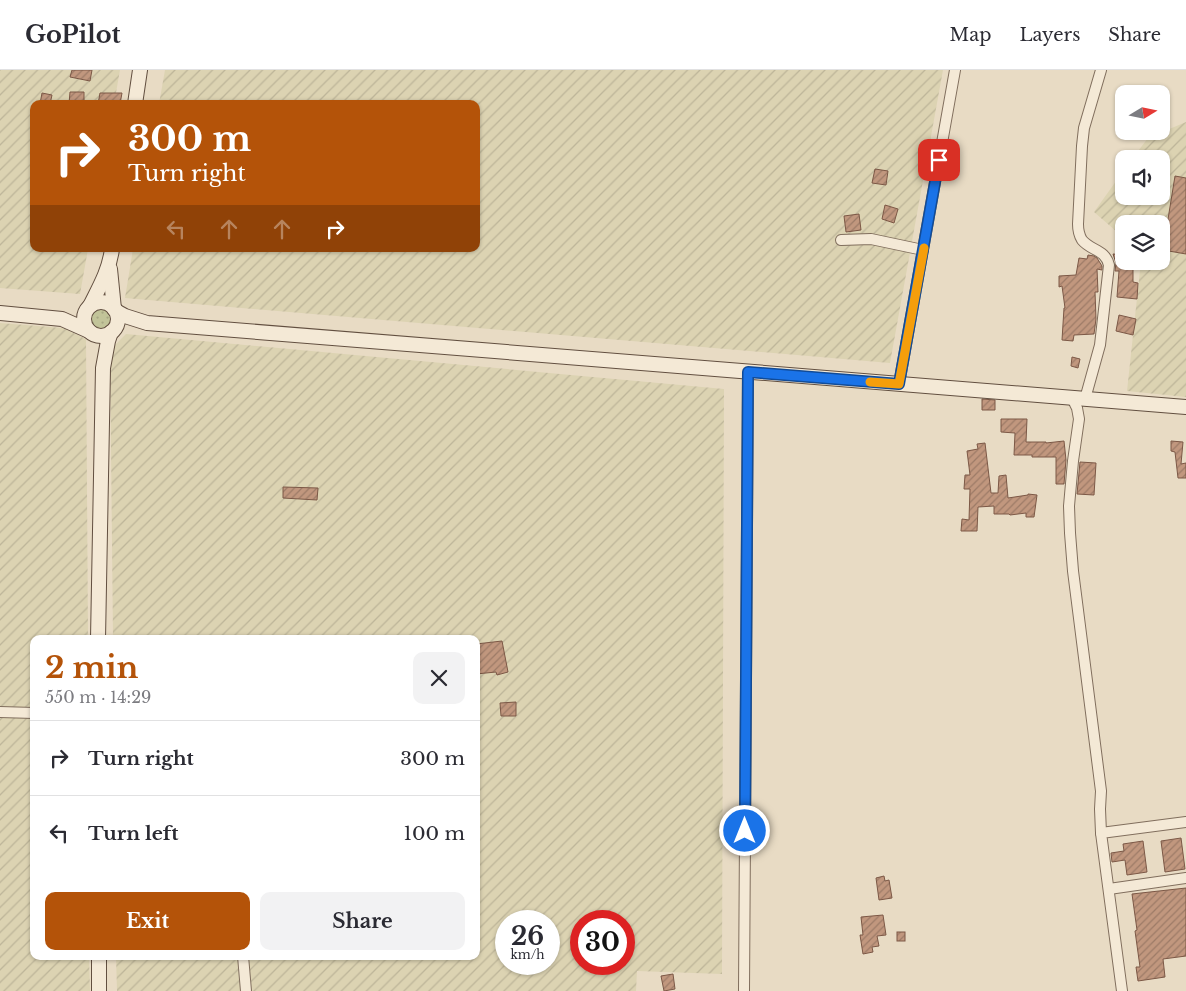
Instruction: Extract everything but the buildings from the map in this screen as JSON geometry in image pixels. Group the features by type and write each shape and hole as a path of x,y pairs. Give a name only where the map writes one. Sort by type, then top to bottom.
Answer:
{"main road":[{"path":"136,100 140,70"},
{"path":"103,368 98,343 84,322 84,317 105,277 112,253"},
{"path":"98,635 103,368 108,341 117,322 110,277 112,253"},
{"path":"54,317 76,313 94,304 103,302 125,316 147,323 1186,407"},
{"path":"0,313 54,317 101,336 130,326 147,323"},
{"path":"99,960 99,991"}],"street":[{"path":"899,384 955,70"},
{"path":"1102,70 1084,128 1078,233 1082,240 1102,254 1109,265 1100,345 1078,399 1079,419 1070,497 1070,533 1073,571 1101,792 1101,833 1122,991"},
{"path":"841,240 871,239 923,250"},
{"path":"744,991 748,372"},
{"path":"0,712 30,713"},
{"path":"1101,833 1186,822"},
{"path":"1109,889 1186,878"},
{"path":"243,960 246,991"}],"shaded area":[{"path":"0,70 120,70 115,100 30,100 30,252 87,252 80,294 0,288"},
{"path":"165,70 943,70 890,363 125,298 133,252 480,252 480,100 160,100"},
{"path":"1186,122 1186,397 1127,391 1140,270 1170,270 1170,215 1115,215 1115,230 1094,212 1115,183 1115,205 1170,205 1170,150 1139,150 1146,140 1170,140 1170,129"},
{"path":"0,323 63,328 86,339 88,635 30,635 30,960 89,960 90,991 0,991"},
{"path":"126,334 724,389 722,974 637,971 636,991 117,991 116,960 480,960 480,635 113,635 110,350"}],"green space":[{"path":"101,307 110,310 113,319 110,328 101,331 92,328 89,319 92,310"}],"slow traffic":[{"path":"870,382 899,384 924,248"}],"route":[{"path":"745,831 748,372 899,384 939,160"}]}
